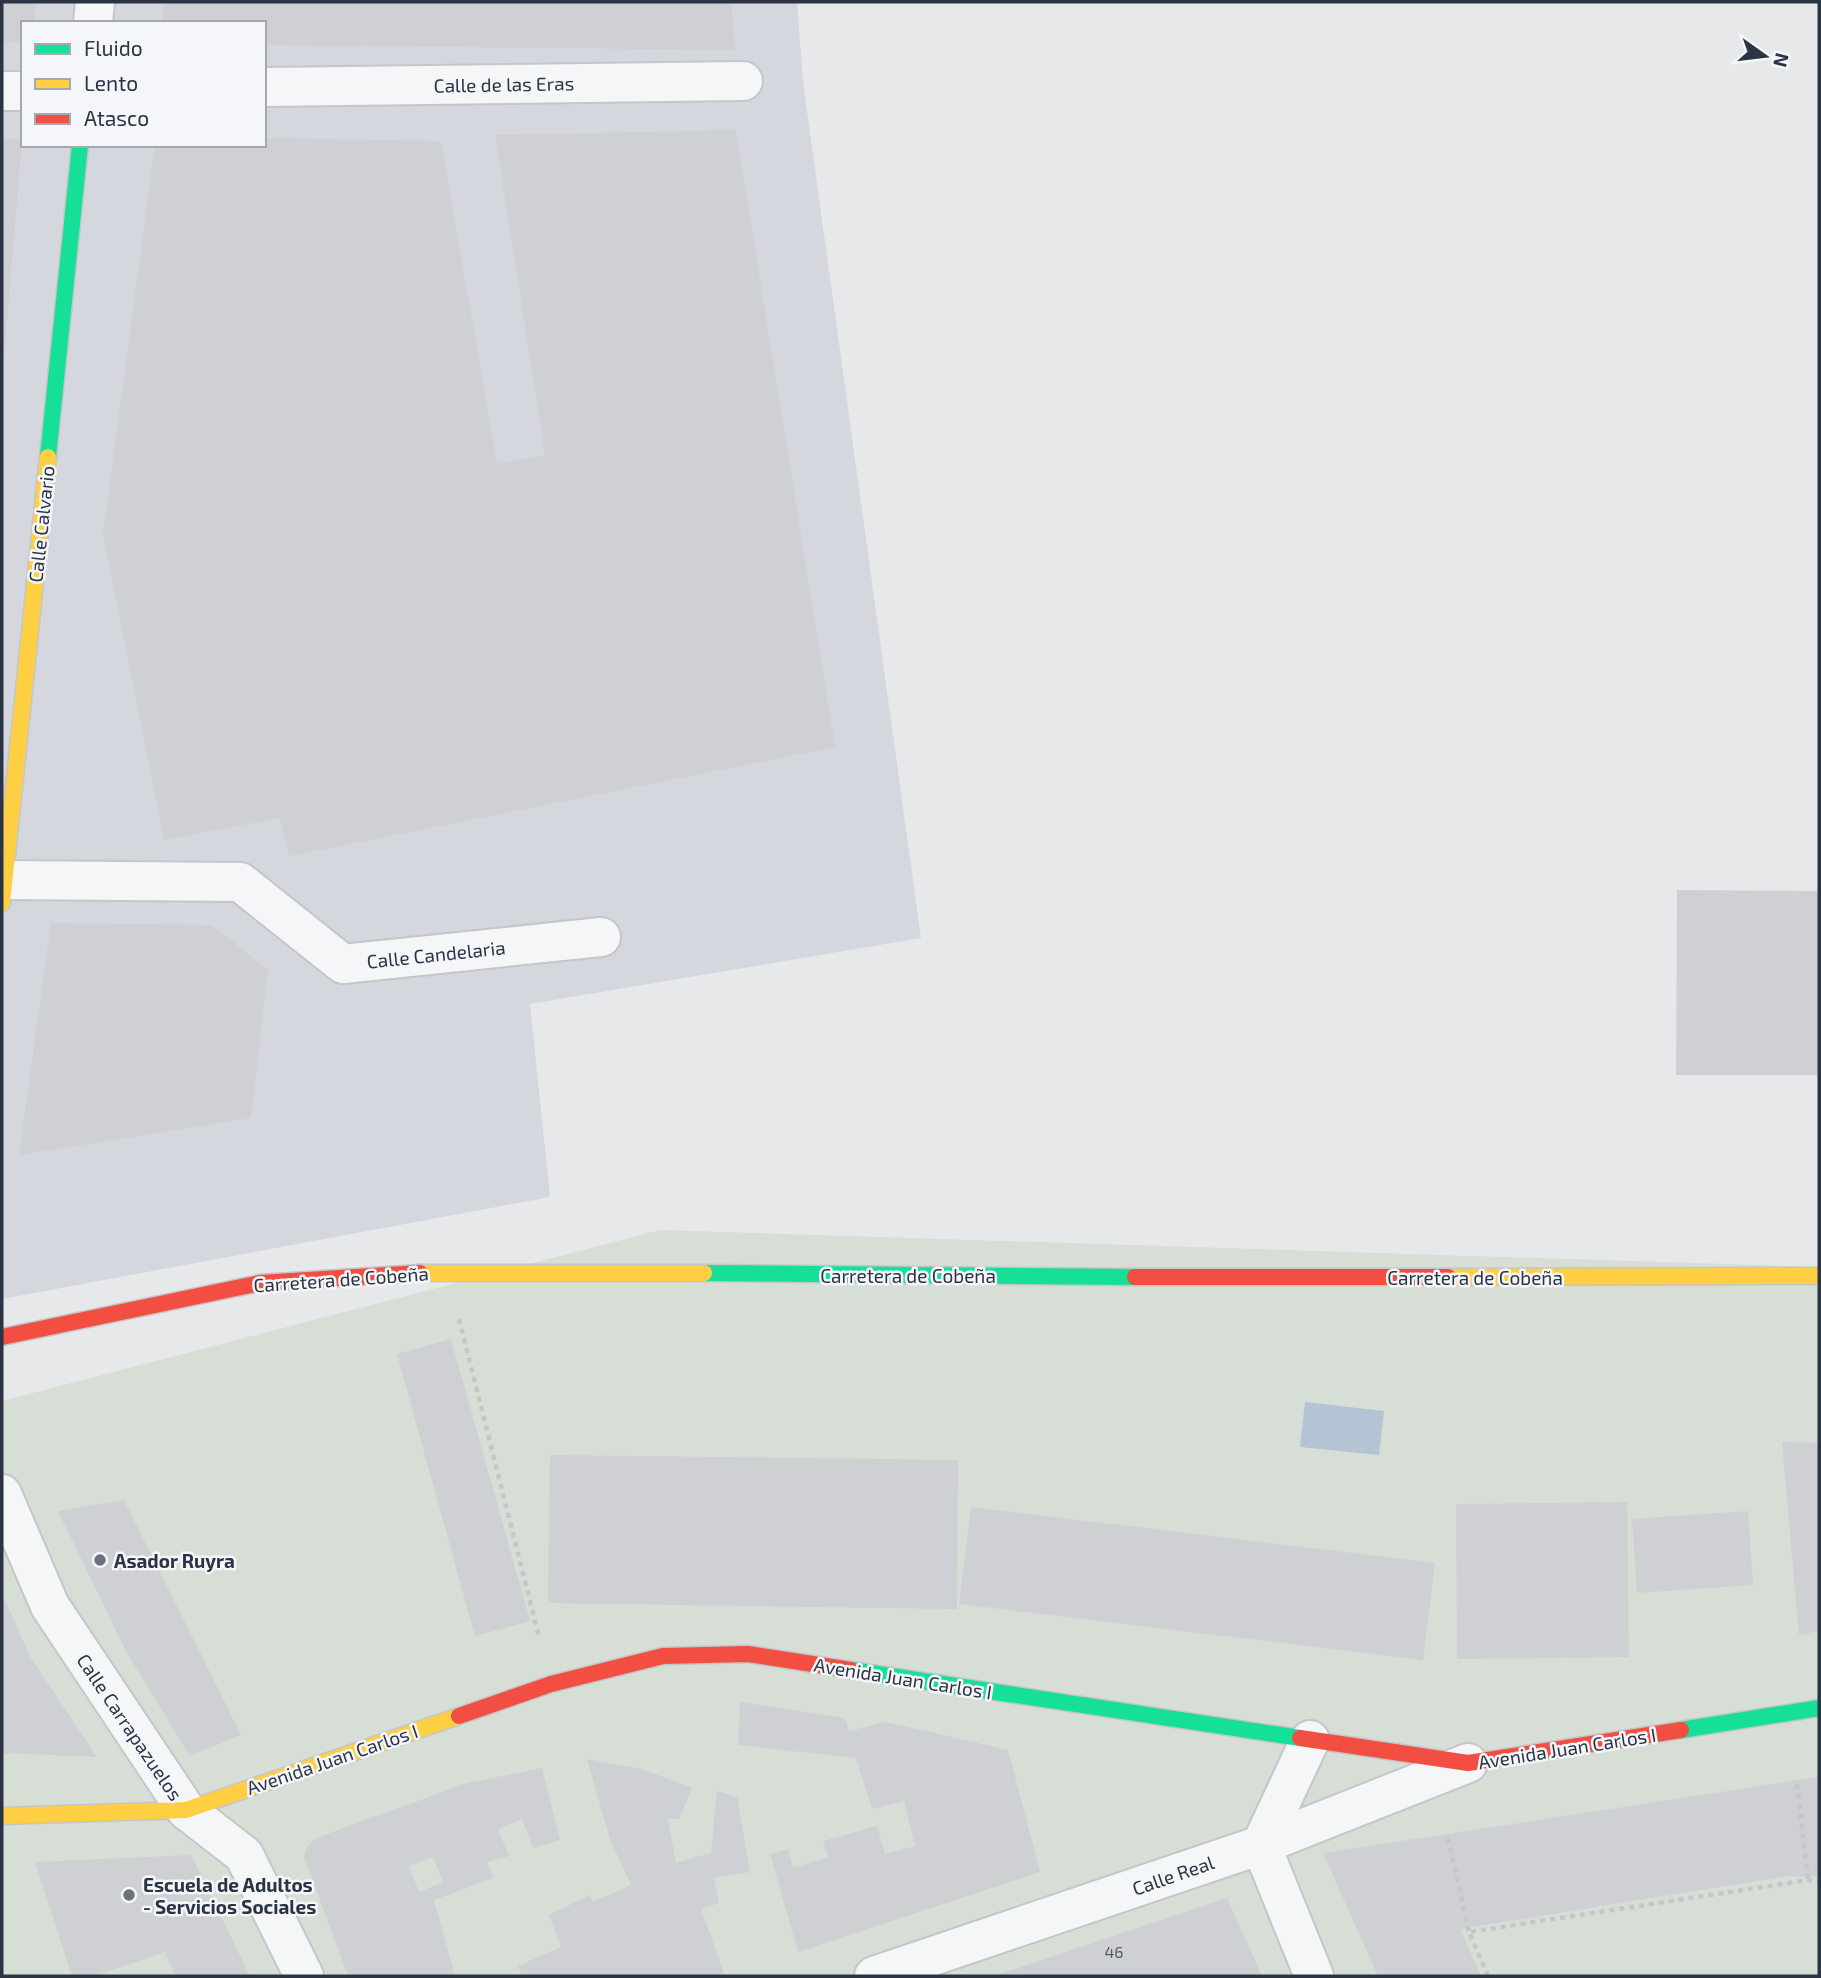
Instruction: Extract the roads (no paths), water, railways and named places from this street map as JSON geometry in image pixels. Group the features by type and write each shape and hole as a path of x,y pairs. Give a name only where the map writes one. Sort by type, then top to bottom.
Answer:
{"street":[{"path":"93,21 95,2"},
{"name":"Calle de las Eras","path":"266,87 743,81"},
{"path":"2,91 21,90"},
{"name":"Calle Calvario","path":"3,892 80,147"},
{"name":"Calle Candelaria","path":"3,892 240,882 343,964 601,937"},
{"name":"Carretera de Cobeña","path":"2,1337 260,1283 447,1271 1182,1277 1819,1276"},
{"name":"Calle Carrapazuelos","path":"2,1494 50,1606 186,1810 244,1856 304,1976"},
{"name":"Avenida Juan Carlos I","path":"2,1816 186,1810 551,1684 663,1656 748,1654 1468,1763 1819,1708"},
{"path":"1310,1740 1261,1845 1314,1976"},
{"name":"Calle Real","path":"874,1976 1261,1845 1468,1763"}],"water":[{"path":"1305,1402 1384,1411 1379,1455 1300,1447"}],"place":[{"name":"Asador Ruyra","path":"100,1560"},
{"name":"Escuela de Adultos - Servicios Sociales","path":"129,1895"}]}
